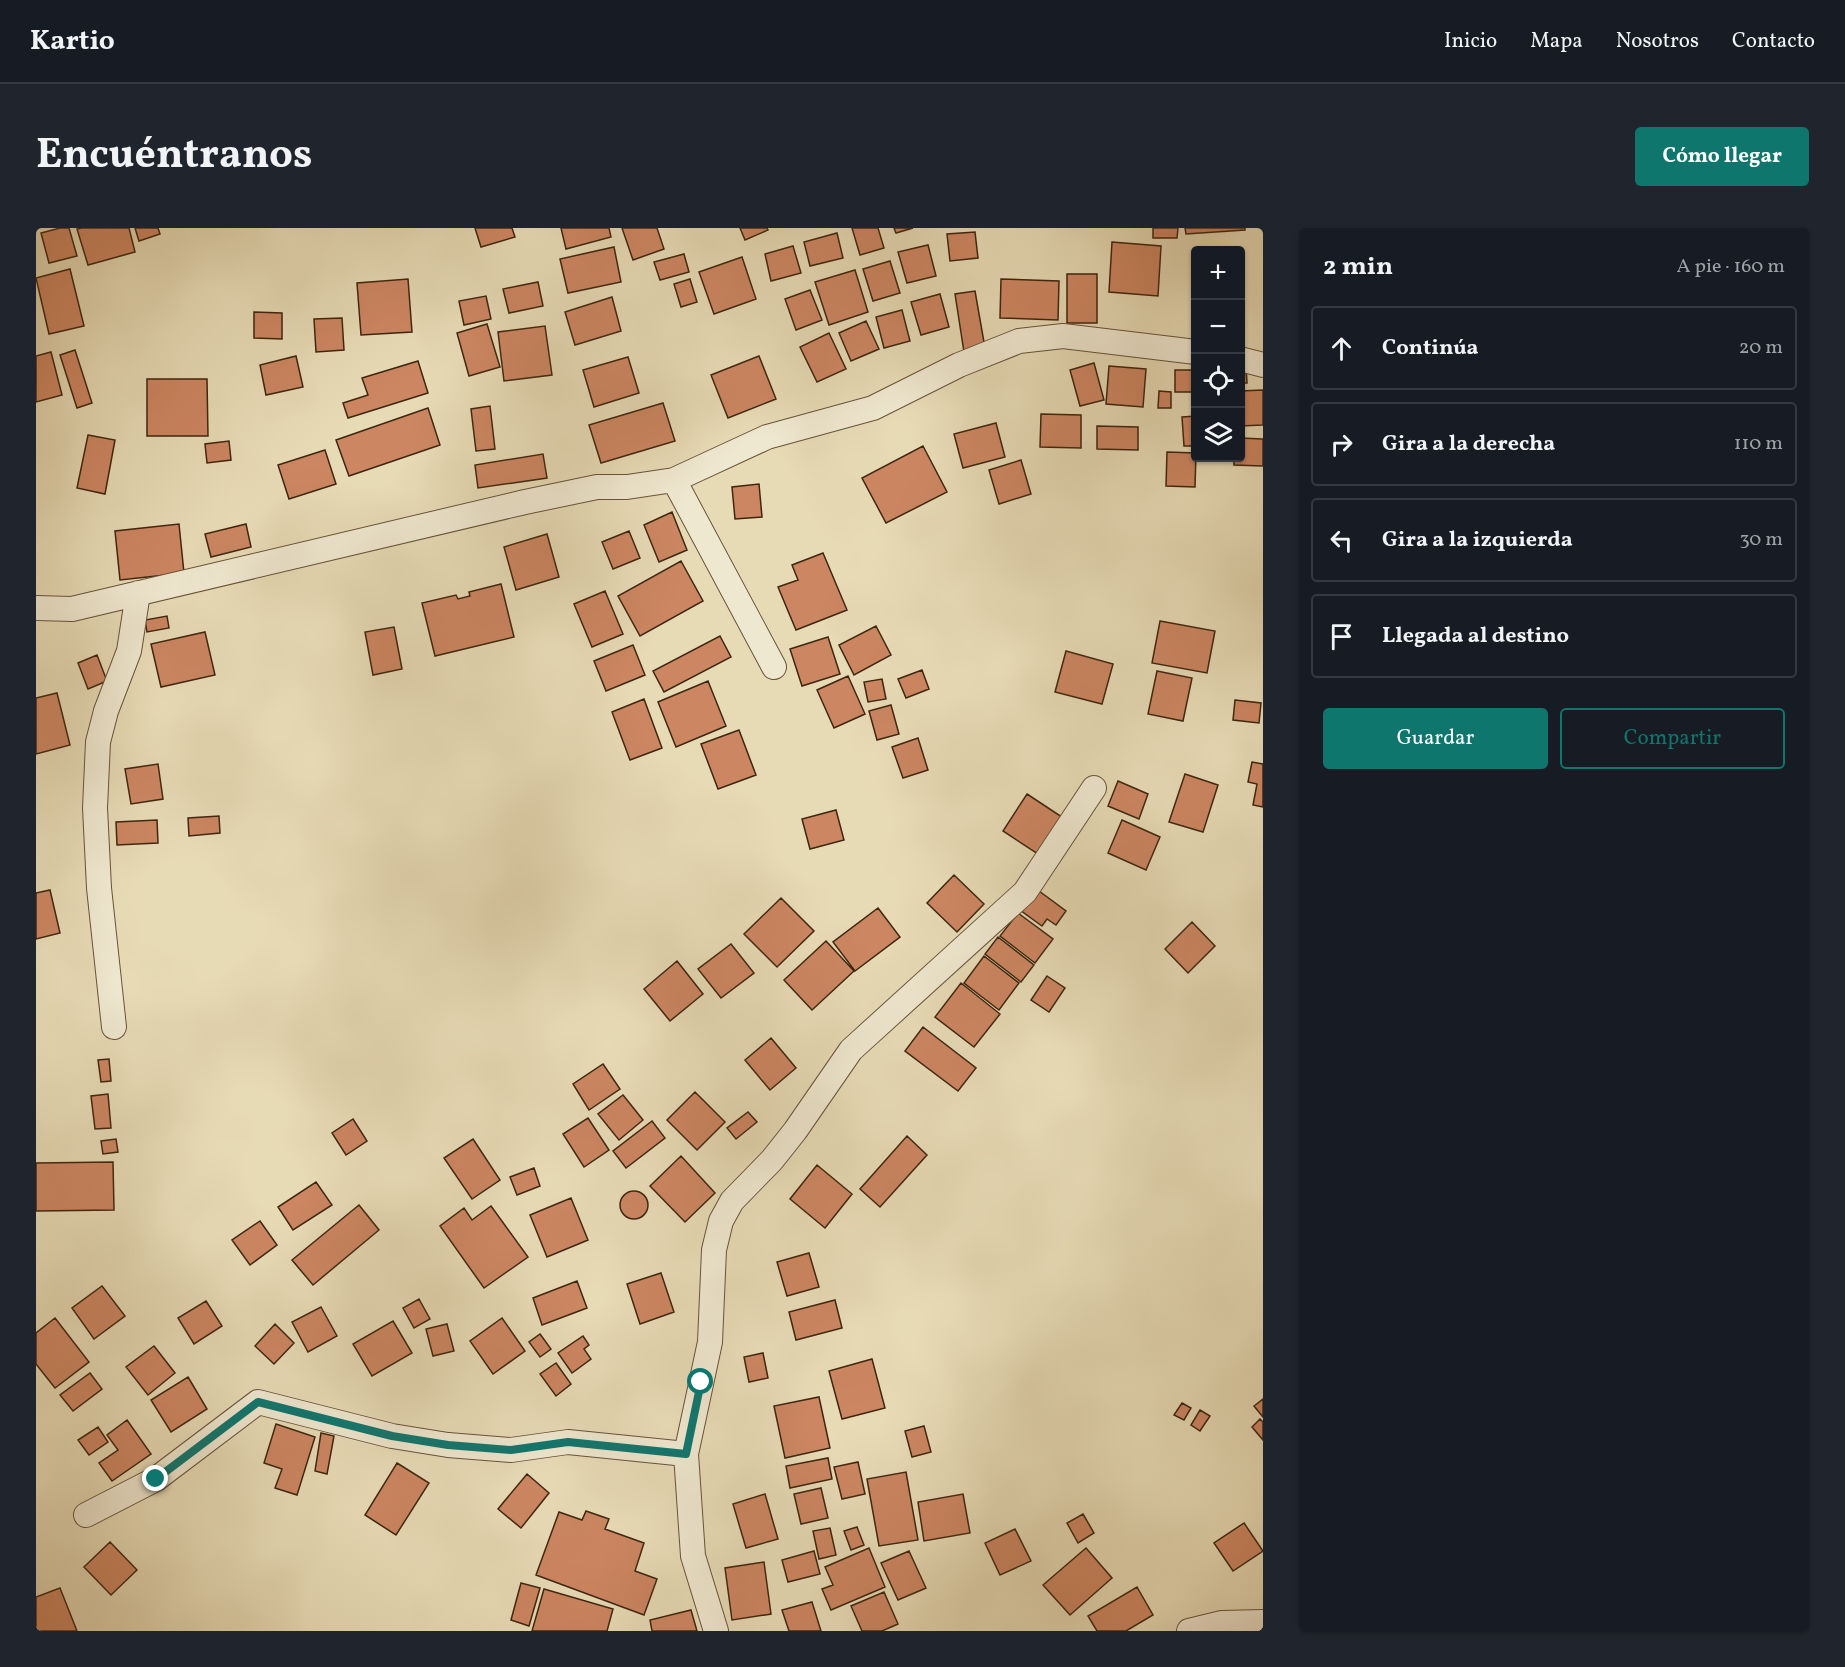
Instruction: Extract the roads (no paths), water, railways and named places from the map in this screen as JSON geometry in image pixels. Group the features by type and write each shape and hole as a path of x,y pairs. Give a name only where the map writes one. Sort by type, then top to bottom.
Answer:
{"street":[{"path":"36,608 72,609 597,487 627,487 674,480 767,437 873,408 959,365 1019,341 1063,336 1191,351"},
{"path":"1245,360 1263,365"},
{"path":"674,480 774,668"},
{"path":"114,1027 99,888 95,808 98,742 106,711 129,651 138,593"},
{"path":"716,1631 693,1556 686,1454 710,1342 716,1237 732,1201 795,1131 851,1050 1025,892 1094,788"},
{"path":"86,1515 156,1479 258,1402 392,1436 448,1445 511,1450 568,1442 686,1454"},
{"path":"1189,1631 1222,1623 1263,1622"}]}
